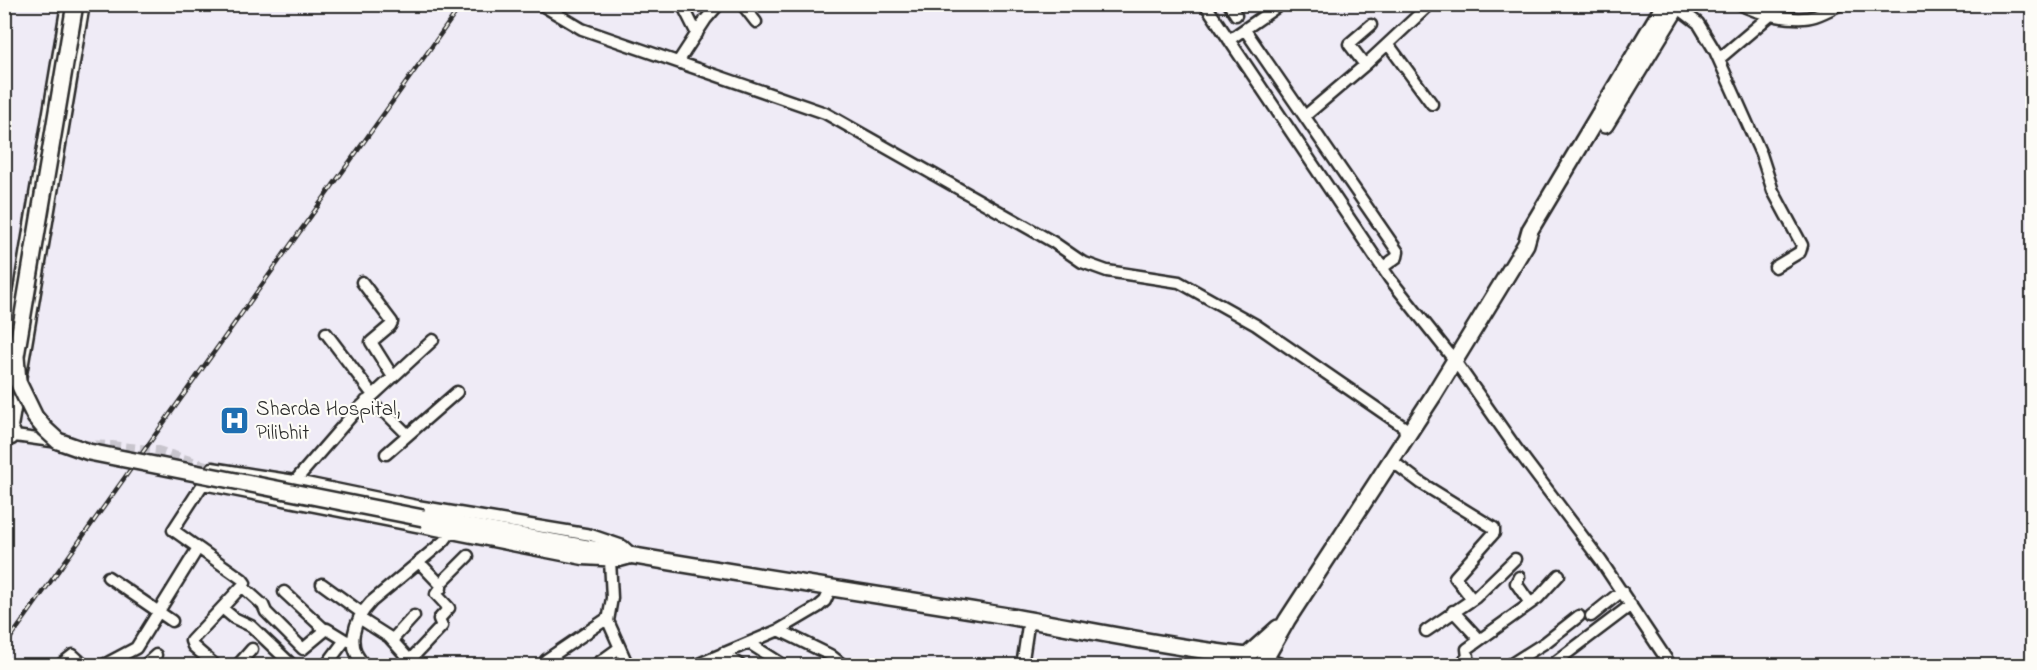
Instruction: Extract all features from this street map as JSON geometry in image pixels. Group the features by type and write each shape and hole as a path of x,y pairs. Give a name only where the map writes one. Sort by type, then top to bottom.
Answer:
{"highway":[{"path":"75,4 16,356 18,382 35,417 58,441 89,452 635,557 1029,619 1247,659 1258,653 1269,663 1287,620 1406,440 1526,244 1530,230 1674,5"},
{"path":"1247,659 1287,620"},
{"path":"1192,650 1225,665"}],"street":[{"path":"4,403 9,350 67,4"},
{"path":"76,445 8,436 84,4"},
{"path":"540,4 582,29 825,113 1053,242 1082,262 1107,271 1179,282 1256,325 1389,416 1404,427 1406,440"},
{"path":"682,4 697,34"},
{"path":"678,62 719,4"},
{"path":"742,4 756,22"},
{"path":"1205,4 1382,268 1455,361 1622,591 1671,666"},
{"path":"1229,4 1236,15"},
{"path":"1229,40 1281,4"},
{"path":"1740,4 1754,11 1808,17 1841,4"},
{"path":"1674,5 1698,23 1719,59 1761,154 1773,191 1802,245 1800,252 1775,267"},
{"path":"1286,124 1304,115 1365,65 1426,8"},
{"path":"1719,59 1772,14"},
{"path":"1365,65 1349,44 1371,25"},
{"path":"1245,30 1398,252 1398,257 1382,268"},
{"path":"1388,44 1432,104"},
{"path":"363,282 392,322 371,342 393,376"},
{"path":"326,333 369,398 408,435"},
{"path":"295,481 348,419 433,340"},
{"path":"386,454 457,392"},
{"path":"1389,416 1405,420 1419,419"},
{"path":"1392,461 1421,483 1494,528 1494,533 1455,577 1472,599"},
{"path":"212,468 591,535 623,546 635,557"},
{"path":"216,666 193,646 191,641 243,587 244,581 175,532 174,528 200,485 206,483 583,559 620,561 635,557"},
{"path":"327,664 349,641 361,615 371,602 444,541 450,533"},
{"path":"102,666 134,650 198,548"},
{"path":"322,584 392,640 412,663 442,626 439,619 449,608 436,594 441,588 441,583 468,556"},
{"path":"1426,631 1453,610 1472,599 1515,559"},
{"path":"610,560 612,598 608,618 627,666"},
{"path":"419,562 438,583 441,583"},
{"path":"1458,666 1468,657 1466,650 1541,595 1559,575"},
{"path":"1519,576 1516,583 1530,603"},
{"path":"108,577 172,621"},
{"path":"243,587 263,605 268,614 303,649 326,630"},
{"path":"694,666 778,630 818,607 825,601 831,588"},
{"path":"1591,616 1622,591"},
{"path":"284,592 326,630 329,629 349,641 366,666"},
{"path":"1557,661 1631,605"},
{"path":"222,608 234,618 250,626 293,666"},
{"path":"1453,610 1479,639"},
{"path":"392,640 414,616"},
{"path":"1508,666 1546,642 1579,616"},
{"path":"546,660 608,618"},
{"path":"1022,666 1029,619"},
{"path":"778,630 830,655 844,666"},
{"path":"749,643 785,666"},
{"path":"594,666 619,648"},
{"path":"237,666 252,649"},
{"path":"723,653 741,666"},
{"path":"59,666 73,655 85,666"},
{"path":"144,666 156,655"}],"tunnel":[{"path":"80,445 158,451 212,468"}],"railway":[{"path":"4,647 462,4"}],"place":[{"name":"Sharda Hospital, Pilibhit","path":"235,420"}]}
